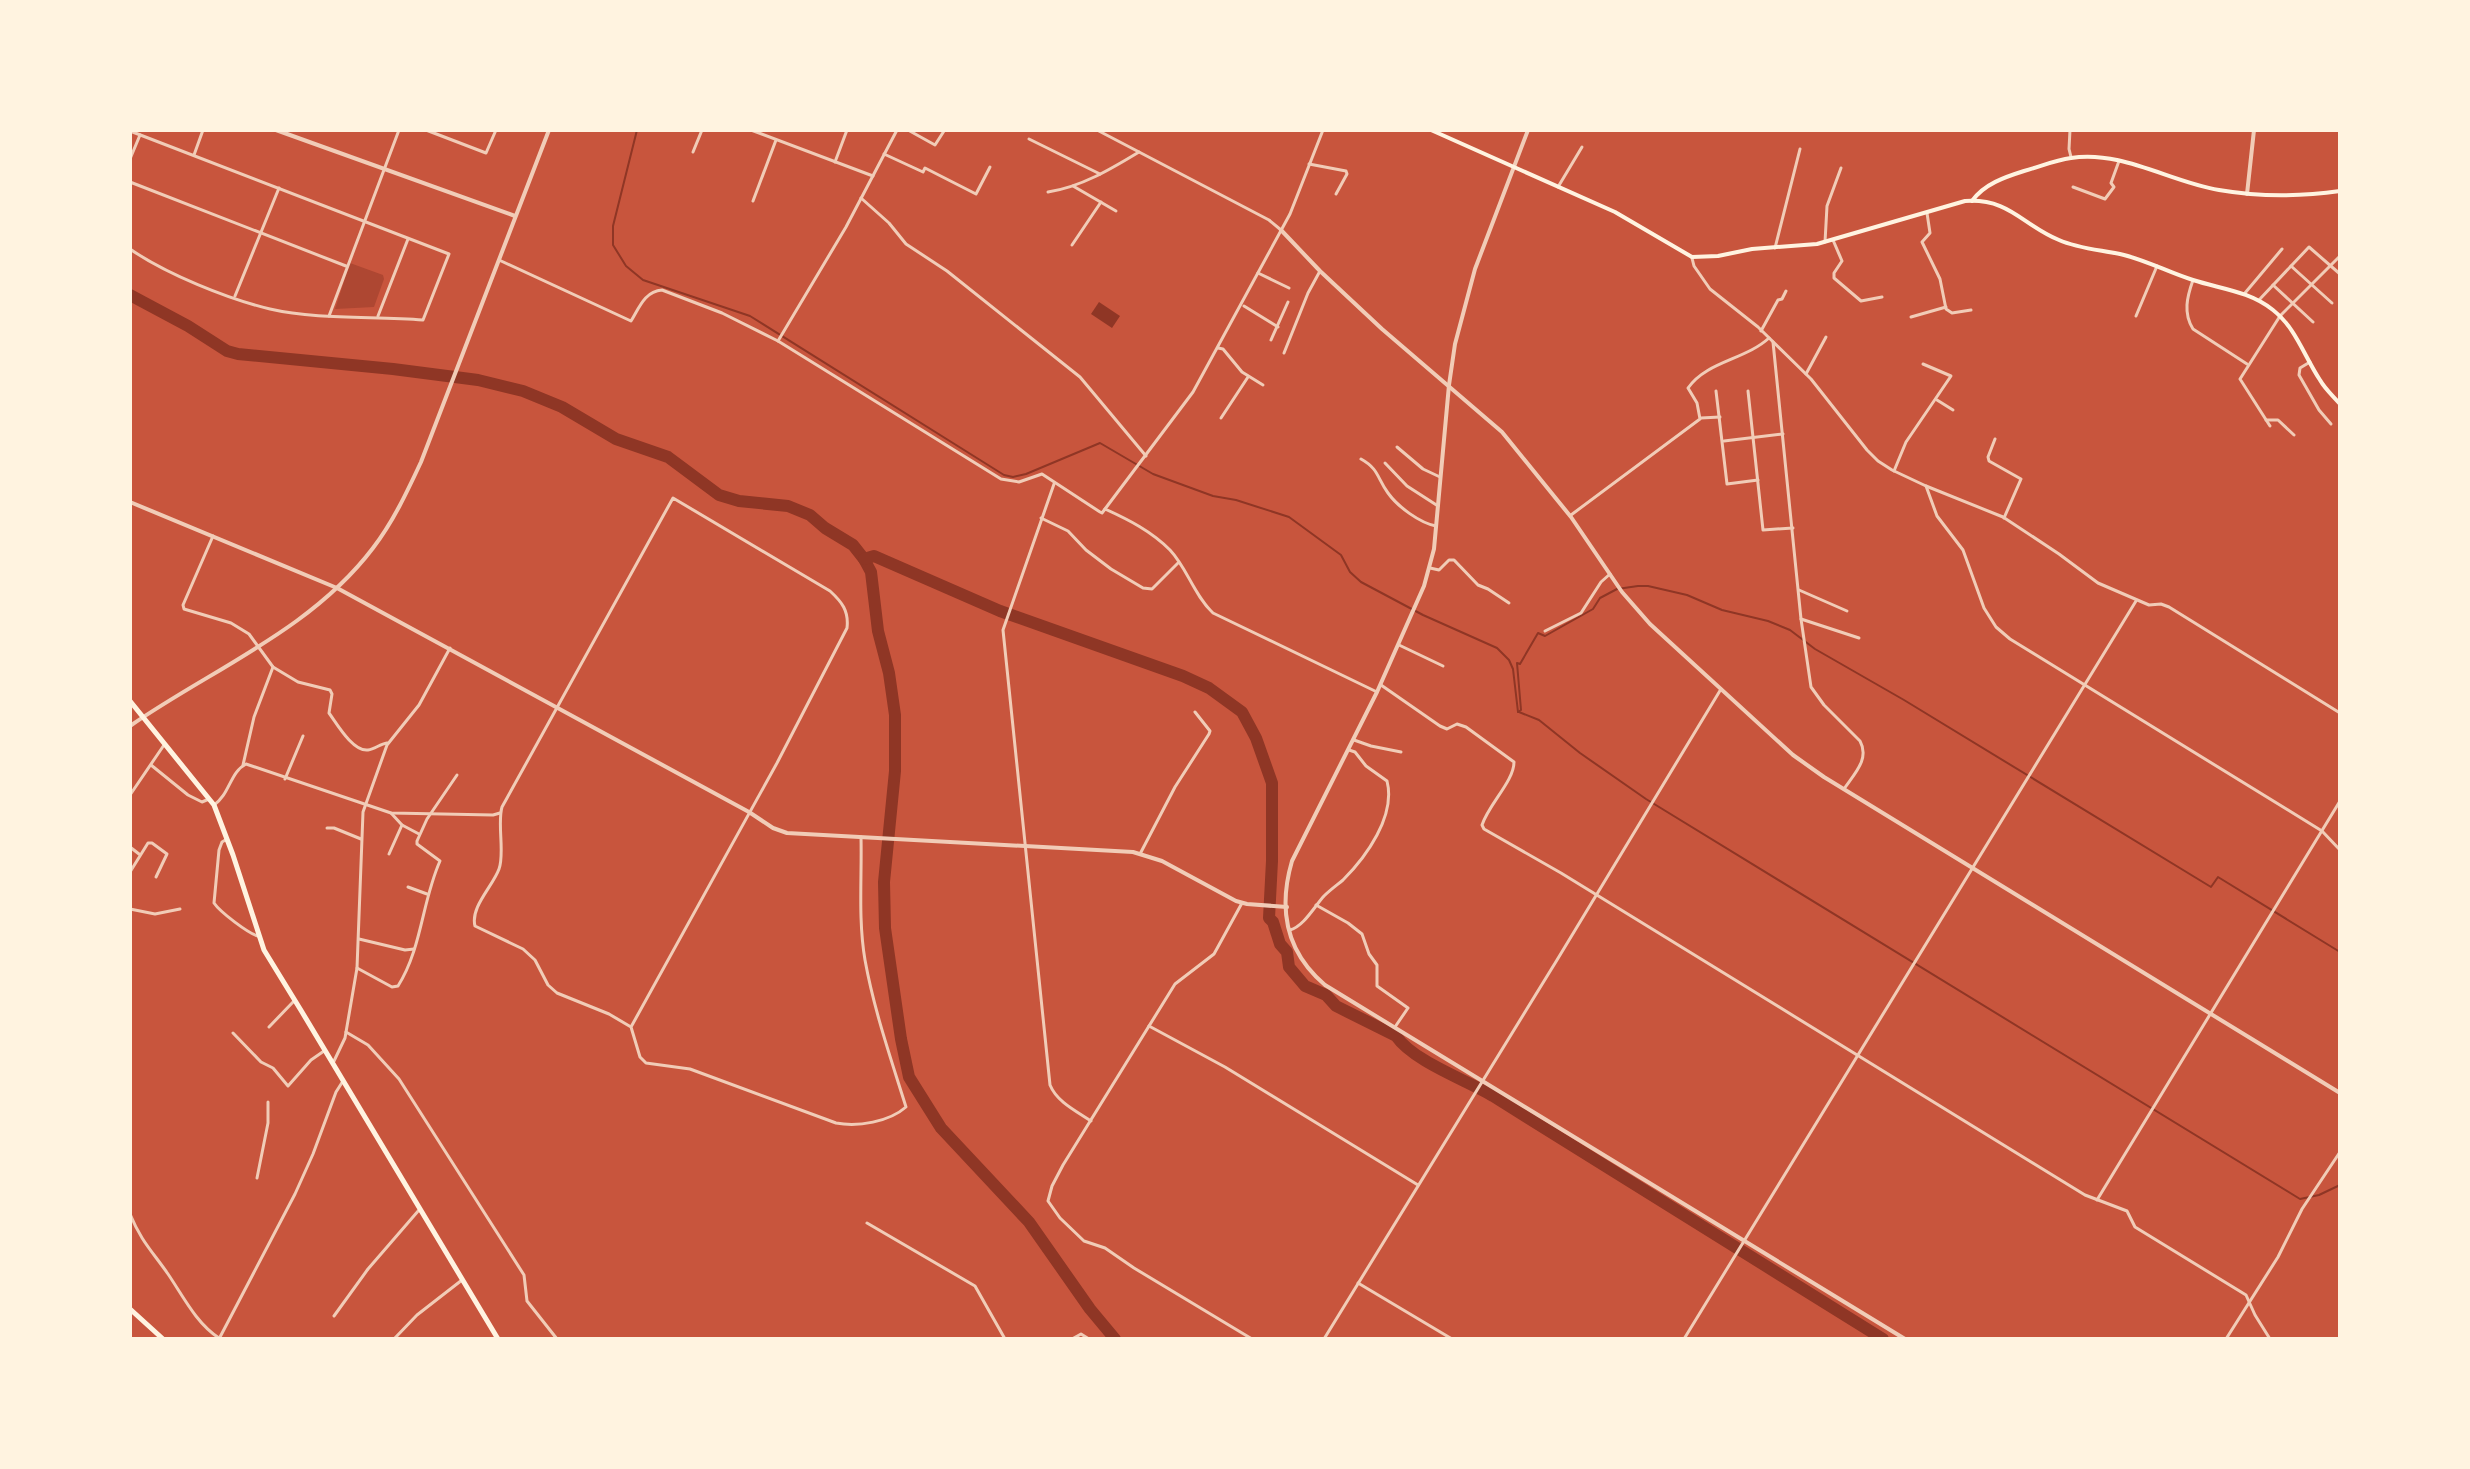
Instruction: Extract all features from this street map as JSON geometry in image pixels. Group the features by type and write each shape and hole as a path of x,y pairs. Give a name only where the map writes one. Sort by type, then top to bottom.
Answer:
{"main road":[{"path":"1431,130 1627,218 1692,257 1709,258 1752,249 1809,246 1972,201 2003,206 2061,242 2123,254 2259,300 2292,329 2321,382 2340,404"},
{"path":"1972,201 1984,188 2001,179 2072,158 2099,157 2199,186 2247,194 2290,197 2338,193"},
{"path":"130,701 214,805 258,936 271,964 498,1339"},
{"path":"130,1309 163,1339"}],"street":[{"path":"194,155 203,130"},
{"path":"276,130 515,216"},
{"path":"329,316 399,130"},
{"path":"426,130 486,153 496,130"},
{"path":"130,726 305,614 337,588 371,551 398,510 421,462 549,130"},
{"path":"693,152 702,130"},
{"path":"751,130 873,176"},
{"path":"835,162 847,130"},
{"path":"778,341 897,130"},
{"path":"908,130 935,145 944,131"},
{"path":"1097,130 1269,220 1281,230 1382,329 1502,432 1570,516 1650,624 1793,755 2340,1093"},
{"path":"498,259 631,321 649,293 662,290 722,313 778,341 1001,479 1019,482 1042,474 1102,513 1193,392 1296,201 1323,130"},
{"path":"1528,130 1475,269 1455,344 1430,568 1419,601 1377,692 1292,861 1286,886 1291,942 1298,956 1318,978 1395,1028 1905,1339"},
{"path":"2070,130 2072,158"},
{"path":"2247,194 2254,130"},
{"path":"130,131 449,254 423,320 329,316 272,309 168,270 130,249"},
{"path":"130,159 140,135"},
{"path":"1029,139 1100,174"},
{"path":"753,201 776,140"},
{"path":"1558,187 1582,147"},
{"path":"1775,248 1800,149"},
{"path":"1048,192 1073,186 1139,152"},
{"path":"884,154 923,172 925,168 976,194 990,167"},
{"path":"2073,187 2105,199 2114,187 2111,183 2119,161"},
{"path":"1309,164 1346,171 1336,194"},
{"path":"1825,242 1828,202 1841,168"},
{"path":"130,182 346,266"},
{"path":"1073,186 1116,211"},
{"path":"234,297 279,188"},
{"path":"861,198 889,223 906,244 947,271 1080,377 1146,456"},
{"path":"1072,245 1101,202"},
{"path":"1926,212 1930,233 1922,242 1940,279 1948,312 1971,310"},
{"path":"378,316 408,239"},
{"path":"1833,240 1842,261 1834,278 1861,301 1882,297"},
{"path":"2259,300 2311,247 2340,274"},
{"path":"2245,293 2282,249"},
{"path":"2270,426 2240,379 2280,316 2340,256"},
{"path":"1692,257 1694,266 1710,289 1769,338 1806,374 1867,450 1894,471 2004,518 2098,583 2136,601 2169,607 2340,713"},
{"path":"2136,316 2157,266"},
{"path":"2291,266 2332,303"},
{"path":"1284,353 1320,271"},
{"path":"1258,273 1289,288"},
{"path":"2193,280 2187,296 2189,324 2248,365"},
{"path":"2273,285 2313,322"},
{"path":"1761,331 1786,291"},
{"path":"1271,340 1288,302"},
{"path":"1242,305 1278,327"},
{"path":"1911,317 1946,307"},
{"path":"1806,374 1826,337"},
{"path":"1701,418 1697,403 1688,390 1690,385 1710,368 1748,353 1769,338"},
{"path":"1773,342 1801,619 1811,687 1824,705 1860,741 1865,754 1844,789"},
{"path":"1218,348 1223,349 1248,377 1263,385"},
{"path":"2310,362 2300,368 2299,375 2331,424"},
{"path":"1894,471 1906,442 1951,376 1923,364"},
{"path":"1221,418 1248,377"},
{"path":"1716,391 1727,484 1758,480"},
{"path":"1748,391 1763,530 1793,528"},
{"path":"1937,400 1953,410"},
{"path":"1570,516 1701,418 1720,417"},
{"path":"2266,420 2278,420 2294,435"},
{"path":"1723,441 1783,434"},
{"path":"1995,439 1987,459 2021,479 2004,518"},
{"path":"1397,447 1423,469 1440,477"},
{"path":"1361,459 1371,464 1390,496 1415,516 1436,526"},
{"path":"1385,463 1407,486 1438,506"},
{"path":"1054,482 1003,630 1050,1085 1061,1100 1091,1121"},
{"path":"1926,486 1937,516 1963,550 1984,608 1996,627 2010,639 2322,831 2340,850"},
{"path":"631,1027 847,628 848,613 830,591 673,498 500,813 500,869 476,911 473,919 475,926 523,949 535,960 548,985 557,993 609,1014 631,1027 640,1057 646,1063 690,1069 836,1123 857,1125 899,1113 906,1107 876,1013 864,958 861,837"},
{"path":"130,502 337,588 787,833 1140,854 1162,861 1242,903 1287,907"},
{"path":"1105,509 1143,528 1169,549 1213,613 1377,692"},
{"path":"1041,518 1068,531 1097,559 1145,589 1152,589 1178,563"},
{"path":"213,536 183,607 231,623 249,634 273,667 298,682 330,690 329,713 346,738 357,747 367,750 387,743"},
{"path":"1430,568 1439,570 1449,560 1454,560 1478,585 1509,603"},
{"path":"1545,631 1581,613 1601,582 1610,574"},
{"path":"1799,590 1847,611"},
{"path":"1684,1339 2136,601"},
{"path":"1801,619 1859,638"},
{"path":"1399,645 1443,666"},
{"path":"332,1063 342,1047 346,1032 357,968 363,812 387,743 419,705 450,648"},
{"path":"214,805 224,796 237,770 243,765 254,717 273,667"},
{"path":"1380,685 1440,726 1447,729 1457,724 1466,727 1514,762 1513,774 1487,811 1482,825 1484,829 2085,1195 2127,1211 2135,1227 2246,1295 2270,1339"},
{"path":"1324,1339 1721,689"},
{"path":"1140,854 1175,787 1209,734 1210,731 1195,712"},
{"path":"285,779 303,736"},
{"path":"1354,740 1401,752"},
{"path":"130,795 165,744"},
{"path":"1290,930 1299,926 1352,870 1379,830 1386,812 1387,781 1366,766 1355,752 1348,750"},
{"path":"151,765 188,795 202,802 209,799"},
{"path":"243,765 391,813 500,813"},
{"path":"357,968 392,987 398,986 413,957 430,882 440,861 417,844 419,834 457,775"},
{"path":"2097,1200 2340,801"},
{"path":"391,813 402,825 419,834"},
{"path":"389,854 402,825"},
{"path":"327,828 362,840"},
{"path":"227,839 219,850 214,903 248,932 258,936"},
{"path":"130,872 139,854 150,843 166,852 156,877"},
{"path":"130,847 139,854"},
{"path":"408,887 428,895"},
{"path":"1242,903 1214,954 1175,984 1052,1186 1048,1201 1084,1241 1105,1248 1252,1339"},
{"path":"1316,905 1362,934 1369,954 1377,965 1377,986 1408,1008 1395,1028"},
{"path":"130,909 155,914 180,909"},
{"path":"359,939 405,950 414,948"},
{"path":"269,1027 294,1000"},
{"path":"1149,1026 1225,1067 1419,1185"},
{"path":"346,1032 368,1045 399,1079 524,1275 527,1301 557,1339"},
{"path":"233,1033 261,1062 273,1068 288,1086 303,1068 324,1051"},
{"path":"130,1214 145,1245 201,1323 219,1339 295,1194 343,1081"},
{"path":"257,1178 268,1123 268,1102"},
{"path":"2226,1339 2278,1257 2302,1209 2340,1152"},
{"path":"334,1316 368,1269 419,1210"},
{"path":"867,1223 975,1286 1005,1339"},
{"path":"394,1339 417,1315 462,1280"},
{"path":"1358,1283 1452,1339"},
{"path":"1072,1339 1081,1334 1089,1339"}],"shaded area":[{"path":"350,263 383,275 374,307 335,309"},
{"path":"1099,302 1120,316 1112,328 1091,314"}],"waterway":[{"path":"637,130 613,226 613,245 626,266 643,280 750,316 1004,475 1013,477 1026,474 1100,443 1153,474 1213,496 1289,517 1341,555 1350,572 1361,582 1423,615 1497,648 1513,669 1518,712"},
{"path":"130,295 227,351 238,354 478,380 523,391 562,407 616,439 668,457 719,495 739,501 788,506 810,515 853,545 871,572 878,631 889,673 895,715 895,771 884,882 885,928 909,1077 941,1128 1029,1222 1115,1339"},
{"path":"864,559 874,556 1000,611 1183,676 1209,688 1242,712 1256,738 1272,783 1269,918 1280,944 1287,952 1289,967 1305,986 1326,995 1336,1006 1396,1036 1427,1062 1493,1096 1883,1339"},
{"path":"1518,712 1521,710 1517,663 1520,664 1538,633 1545,636 1593,609 1600,598 1617,589 1648,586 1687,595 1722,610 1768,621 1790,630 1815,649 2211,887 2218,877 2340,952"},
{"path":"1519,712 1539,720 1646,799 2300,1199 2319,1195 2340,1185"}]}
